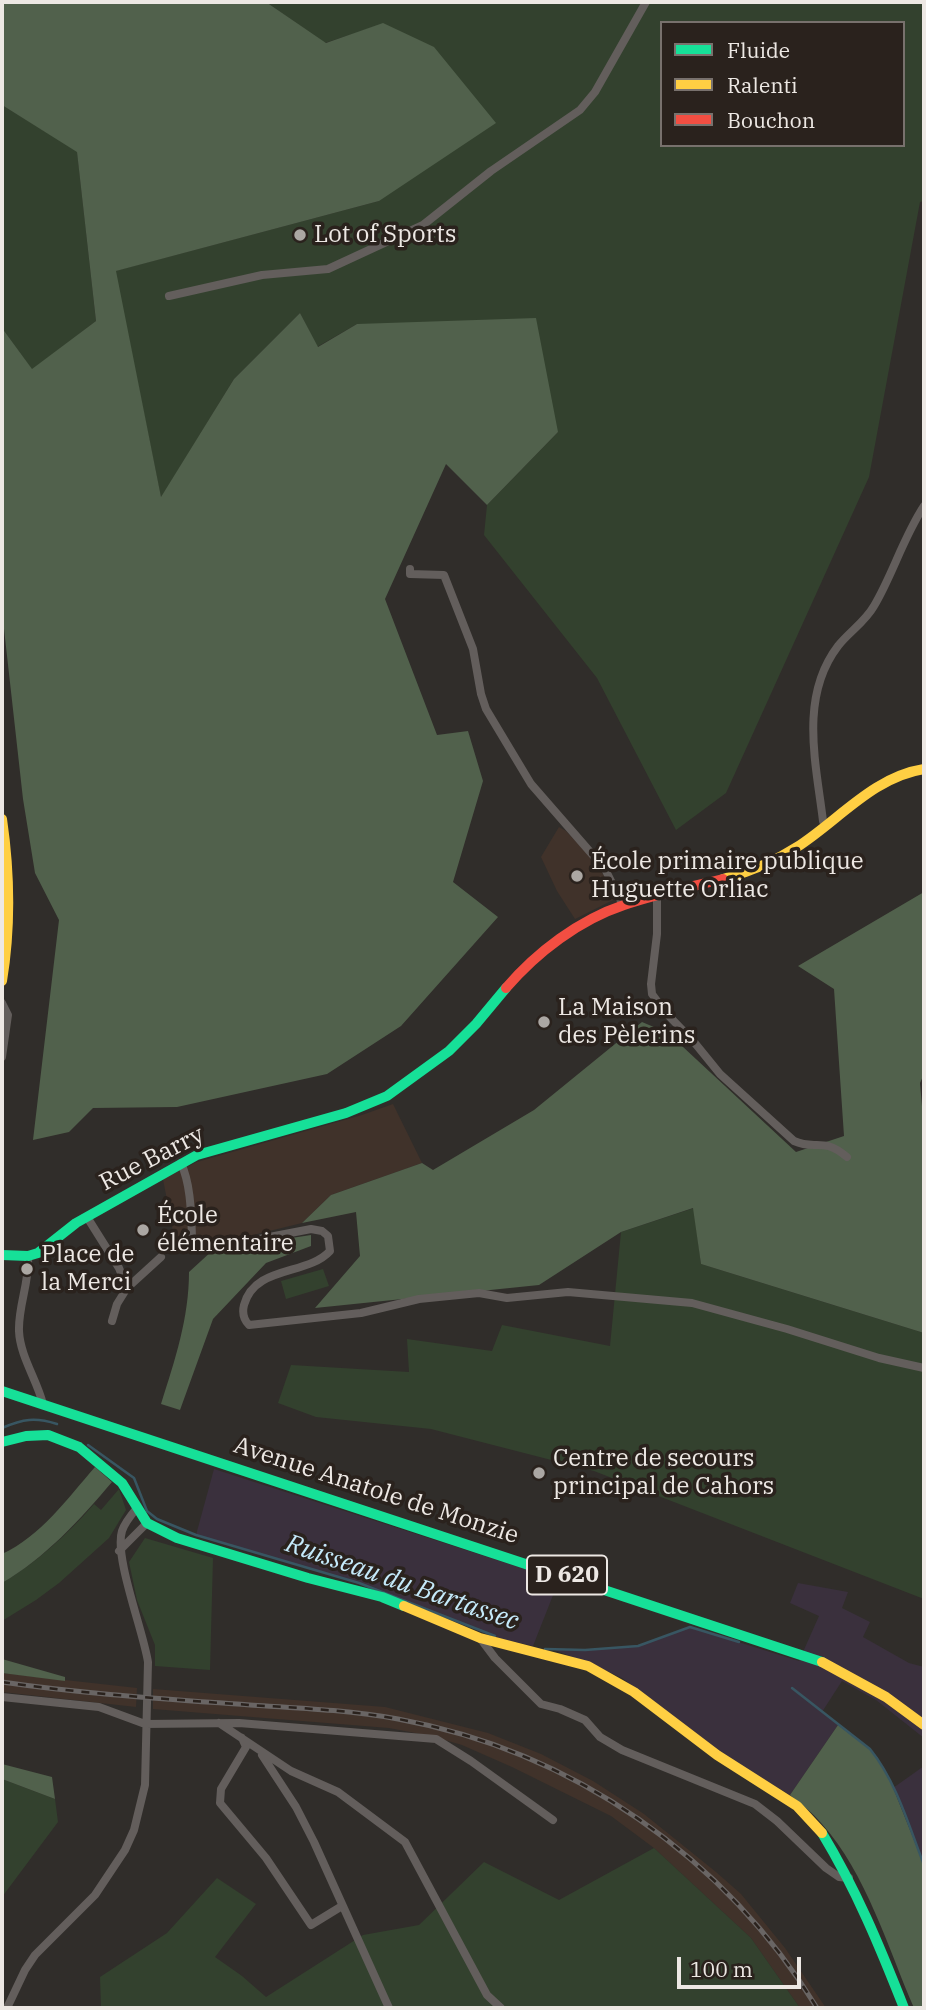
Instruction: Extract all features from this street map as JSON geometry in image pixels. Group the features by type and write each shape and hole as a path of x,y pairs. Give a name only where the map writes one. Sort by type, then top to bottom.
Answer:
{"street":[{"path":"169,296 262,275 328,269 390,242 428,221 491,171 587,103 646,2"},
{"path":"825,826 813,737 814,700 825,668 838,646 873,608 910,527 924,506"},
{"path":"410,569 410,574 444,575 473,649 486,709 531,784 606,869 623,905"},
{"name":"Rue Barry","path":"28,1256 48,1247 87,1217 181,1163 220,1147 368,1105 397,1091 449,1051 476,1024 522,969 575,928 623,905 752,871 797,847 882,783 911,771 924,769"},
{"path":"2,819 11,898 10,937 2,981"},
{"path":"657,895 652,994 720,1074 794,1141 802,1145 823,1144 836,1148 848,1157"},
{"path":"2,1003 8,1015 2,1057"},
{"path":"181,1163 186,1172 192,1237 201,1247 207,1249 311,1229 322,1231 328,1236 330,1251 318,1261 272,1275 247,1295 243,1319 249,1325 361,1313 419,1299 479,1293 507,1298 568,1292 692,1303 879,1358 924,1368"},
{"path":"87,1217 119,1268 127,1288"},
{"path":"7,1255 28,1256 28,1275 19,1333 43,1404"},
{"path":"112,1321 117,1304 127,1288 161,1257"},
{"name":"Avenue Anatole de Monzie","path":"2,1391 817,1658 854,1677 908,1711 924,1725"},
{"path":"2,1442 26,1436 48,1435 79,1447 122,1483 147,1523 177,1538 382,1597 480,1638 588,1666 634,1692 717,1755 797,1806 822,1833 849,1878 875,1933 904,2008"},
{"path":"7,2008 35,1955 95,1895 125,1850 134,1830 143,1796 148,1662 119,1551 121,1533 137,1508"},
{"path":"119,1551 147,1523"},
{"path":"480,1638 534,1700 585,1720 600,1737 622,1750 755,1804 777,1821 826,1868 839,1877 849,1878"},
{"path":"2,1697 99,1707 145,1724 219,1723 330,1729 436,1739 553,1820"},
{"path":"219,1723 260,1753 291,1771 338,1792 405,1842 487,1995 501,2008"},
{"path":"242,1738 246,1747 221,1788 220,1803 266,1858 311,1925 342,1906"},
{"path":"260,1753 296,1807 389,2008"}],"shaded area":[{"name":"École primaire publique Huguette Orliac","path":"559,827 594,861 617,895 615,899 575,919 557,891 541,857"},
{"path":"393,1104 422,1163 331,1195 302,1223 208,1246 175,1242 163,1179 197,1162"},
{"path":"214,1469 559,1580 533,1646 502,1639 359,1583 196,1535"},
{"path":"798,1583 848,1592 842,1608 870,1622 863,1637 909,1663 924,1667 924,1738 876,1700 842,1681 822,1712 838,1725 790,1795 733,1761 622,1678 552,1649 585,1650 638,1646 690,1627 799,1661 819,1616 790,1603"},
{"path":"2,1673 137,1688 136,1707 2,1692"},
{"path":"153,1689 385,1707 488,1733 541,1754 593,1781 644,1814 741,1894 785,1948 826,2008 800,2008 751,1938 654,1848 611,1816 512,1767 462,1745 389,1728 153,1709"},
{"path":"924,1766 924,1865 893,1788"}],"green space":[{"path":"2,2 266,2 326,43 383,23 434,47 496,123 379,201 116,271 161,497 234,379 300,313 318,347 357,324 536,318 558,432 487,505 446,464 385,599 437,735 468,731 483,781 453,882 498,917 401,1026 327,1074 177,1107 93,1108 69,1132 33,1140 59,920 35,873 23,799 2,611 2,328 32,369 96,321 77,152 2,105"},
{"path":"266,2 924,2 924,201 920,202 869,477 726,793 676,830 597,678 484,535 487,505 558,432 357,324 317,347 300,313 234,379 161,498 115,271 379,201 383,24 325,43"},
{"path":"2,105 77,151 96,321 32,370 2,328"},
{"path":"924,892 924,1074 920,1083 924,1129 924,1333 701,1264 693,1208 621,1232 539,1285 315,1308 360,1256 356,1212 302,1223 331,1195 422,1163 433,1170 534,1110 642,1022 668,1033 796,1152 844,1136 834,989 798,966"},
{"path":"694,1208 701,1264 924,1333 924,1599 594,1471 431,1429 316,1417 278,1403 291,1365 409,1372 407,1339 492,1351 502,1325 610,1346 621,1232"},
{"path":"311,1235 311,1246 266,1263 213,1319 180,1410 161,1404 184,1322 189,1272 213,1250"},
{"path":"323,1269 329,1286 286,1299 281,1281"},
{"path":"95,1467 112,1482 61,1537 33,1562 2,1583 2,1554 41,1527"},
{"path":"119,1489 126,1510 109,1538 59,1583 2,1621 2,1583 51,1547 94,1504 101,1510"},
{"path":"145,1538 213,1558 210,1670 155,1666 155,1645 137,1600 129,1562"},
{"path":"2,1659 65,1677 65,1681 2,1673"},
{"path":"838,1725 877,1757 892,1785 924,1865 924,2008 914,2008 864,1888 838,1844 818,1820 790,1795"},
{"path":"2,1764 52,1777 55,1799 2,1779"},
{"path":"2,1779 55,1799 58,1822 2,1897"},
{"path":"654,1848 751,1938 800,2008 101,2008 100,1977 167,1933 217,1878 256,1904 215,1957 266,1997 363,1935 419,1925 484,1862 559,1900"}],"waterway":[{"name":"Ruisseau du Bartassec","path":"2,1428 29,1420 57,1424"},
{"name":"Ruisseau du Bartassec","path":"88,1445 134,1478 147,1511 157,1519 196,1535 359,1583 495,1636"},
{"name":"Ruisseau du Bartassec","path":"545,1649 585,1650 638,1646 690,1627 739,1642"},
{"name":"Ruisseau du Bartassec","path":"792,1688 870,1749 895,1789 924,1865"}],"railway":[{"path":"2,1682 95,1693 380,1716 462,1734 524,1756 583,1785 638,1819 690,1859 737,1904 780,1954 817,2008"}],"traffic: fast":[{"path":"2,1255 28,1256 38,1253 76,1223 197,1155 346,1113 387,1096 449,1051 506,988"},
{"path":"2,1391 822,1662"},
{"path":"2,1442 26,1436 48,1435 79,1447 122,1483 147,1523 177,1538 308,1578 382,1597 404,1606"},
{"path":"822,1833 867,1919 904,2008"}],"traffic: slow":[{"path":"723,879 752,870 779,857 797,847 872,790 906,774 924,769"},
{"path":"2,819 8,900 2,981"},
{"path":"404,1606 480,1638 588,1666 634,1692 717,1755 797,1806 822,1833"},
{"path":"822,1662 886,1697 924,1725"}],"traffic: jam":[{"path":"506,988 545,950 591,919 636,901 723,879"}],"place":[{"name":"Lot of Sports","path":"300,235"},
{"name":"École primaire publique Huguette Orliac","path":"577,876"},
{"name":"La Maison des Pèlerins","path":"544,1022"},
{"name":"École élémentaire","path":"143,1230"},
{"name":"Place de la Merci","path":"27,1269"},
{"name":"Centre de secours principal de Cahors","path":"539,1473"}]}
